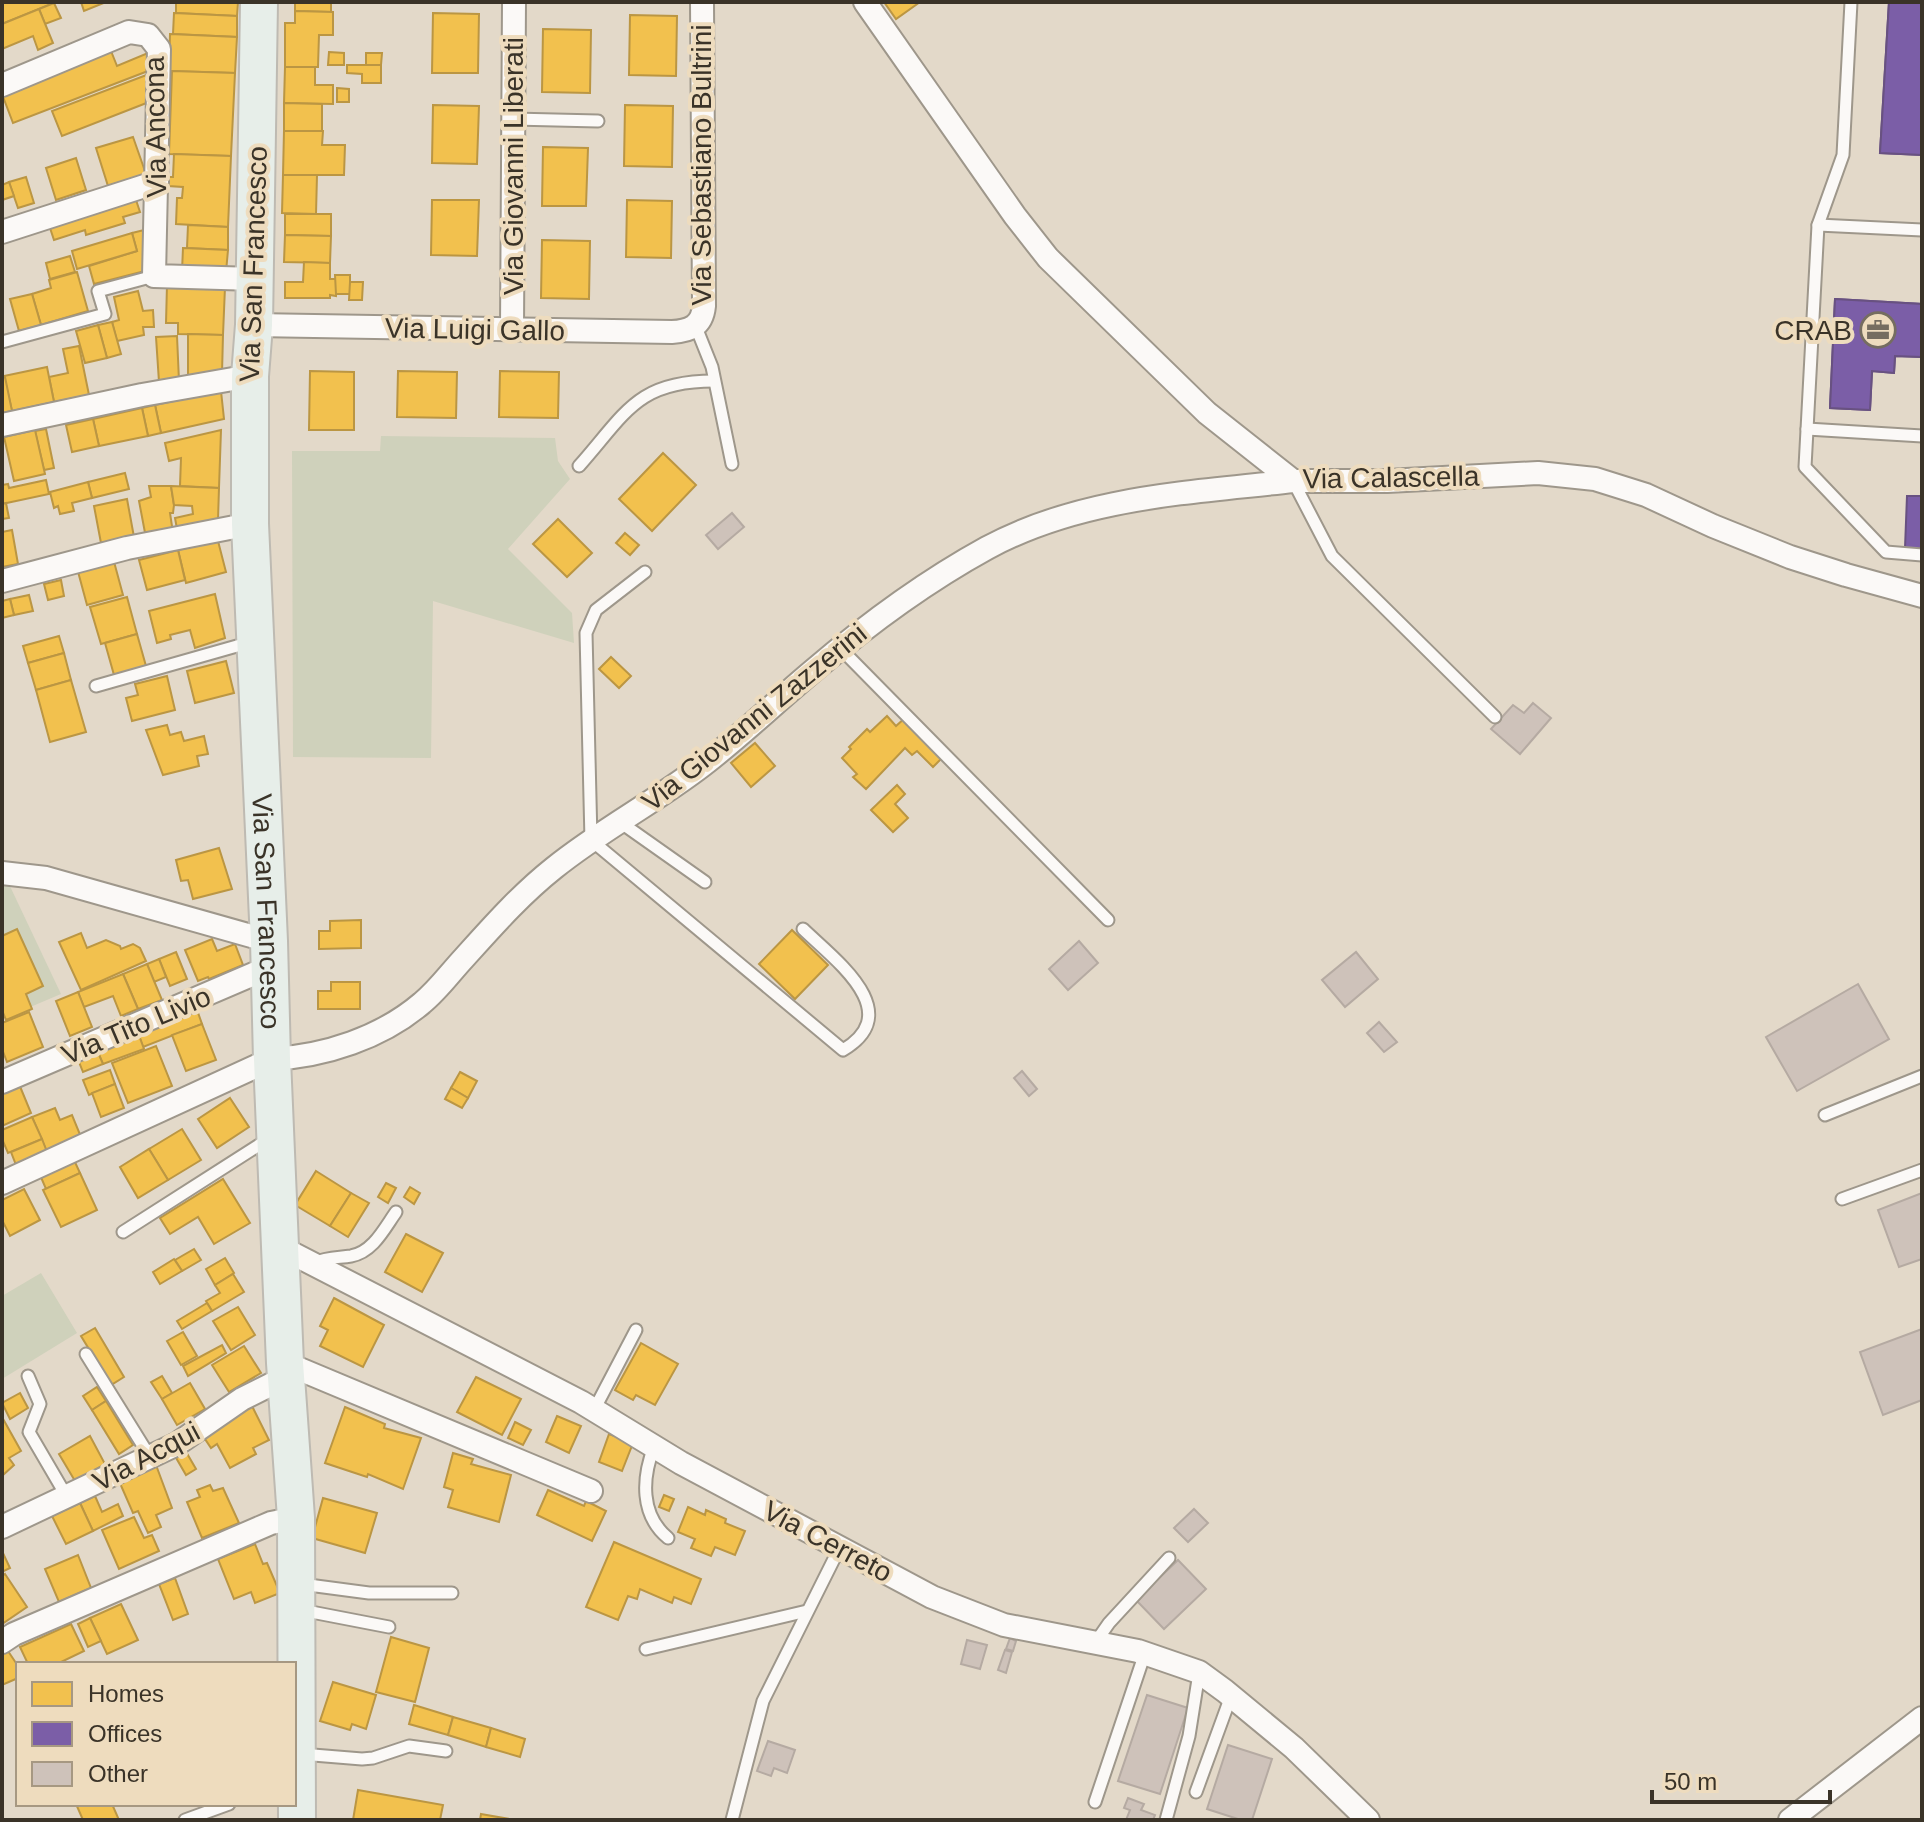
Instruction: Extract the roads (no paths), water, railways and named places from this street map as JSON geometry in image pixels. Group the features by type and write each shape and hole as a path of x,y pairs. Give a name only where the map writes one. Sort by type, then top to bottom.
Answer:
{"main road":[{"name":"Via San Francesco","path":"259,2 254,325 250,376 250,524 285,1370 296,1518 297,1820"}],"street":[{"name":"Via Giovanni Liberati","path":"512,329 514,2"},
{"name":"Via Sebastiano Bultrini","path":"696,327 704,306 702,2"},
{"name":"Via Calascella","path":"865,2 1048,258 1207,413 1293,481 1376,481 1538,473 1595,479 1646,495 1801,561 1922,596"},
{"name":"Via Ancona","path":"2,85 129,32 148,35 159,49 154,276"},
{"path":"2,232 157,182"},
{"path":"154,276 255,279"},
{"name":"Via Luigi Gallo","path":"254,325 672,332 696,327"},
{"path":"2,425 250,376"},
{"name":"Via Giovanni Zazzerini","path":"272,1059 334,1049 403,1018 430,996 530,889 591,840 705,764 840,648 937,578 989,547 1043,523 1091,508 1293,481"},
{"path":"2,581 127,548 250,524"},
{"path":"2,873 46,878 270,954"},
{"name":"Via Tito Livio","path":"2,1082 270,954"},
{"path":"2,1183 272,1059"},
{"name":"Via Cerreto","path":"280,1247 594,1410 654,1447 932,1597 1020,1629 1145,1653 1199,1672 1294,1748 1368,1820"},
{"path":"285,1370 591,1491"},
{"name":"Via Acqui","path":"2,1527 177,1444 285,1370"},
{"path":"2,1642 14,1634 271,1523 296,1518"},
{"path":"1790,1820 1922,1718"}],"lane":[{"path":"1851,2 1843,155 1818,225 1805,467 1886,552 1922,555"},
{"path":"513,119 598,121"},
{"path":"1818,225 1922,230"},
{"path":"2,342 105,314 98,291 154,276"},
{"path":"696,327 708,352 732,464"},
{"path":"579,466 646,394 677,382 714,381"},
{"path":"1807,429 1922,436"},
{"path":"1293,481 1332,556 1495,717"},
{"path":"645,572 596,610 586,633 591,840 843,1050 860,1038 866,1029 869,1021 867,1003 851,975 803,929"},
{"path":"96,686 255,641"},
{"path":"840,648 1108,920"},
{"path":"620,822 705,882"},
{"path":"1825,1115 1922,1076"},
{"path":"123,1232 275,1135"},
{"path":"1842,1199 1922,1170"},
{"path":"312,1265 328,1258 361,1253 374,1243 396,1212"},
{"path":"594,1410 636,1330"},
{"path":"86,1354 150,1457"},
{"path":"28,1376 40,1404 29,1432 67,1497"},
{"path":"654,1447 645,1477 646,1497 654,1524 668,1538"},
{"path":"732,1820 763,1701 840,1547"},
{"path":"1095,1643 1109,1623 1169,1558"},
{"path":"296,1596 452,1593"},
{"path":"296,1596 316,1615 389,1627"},
{"path":"646,1649 807,1611"},
{"path":"1095,1802 1145,1653"},
{"path":"1166,1820 1189,1736 1199,1672"},
{"path":"1196,1792 1231,1695"},
{"path":"296,1771 373,1758 409,1746 446,1751"},
{"path":"185,1820 224,1806"}],"place":[{"name":"CRAB","path":"1878,330"}]}
